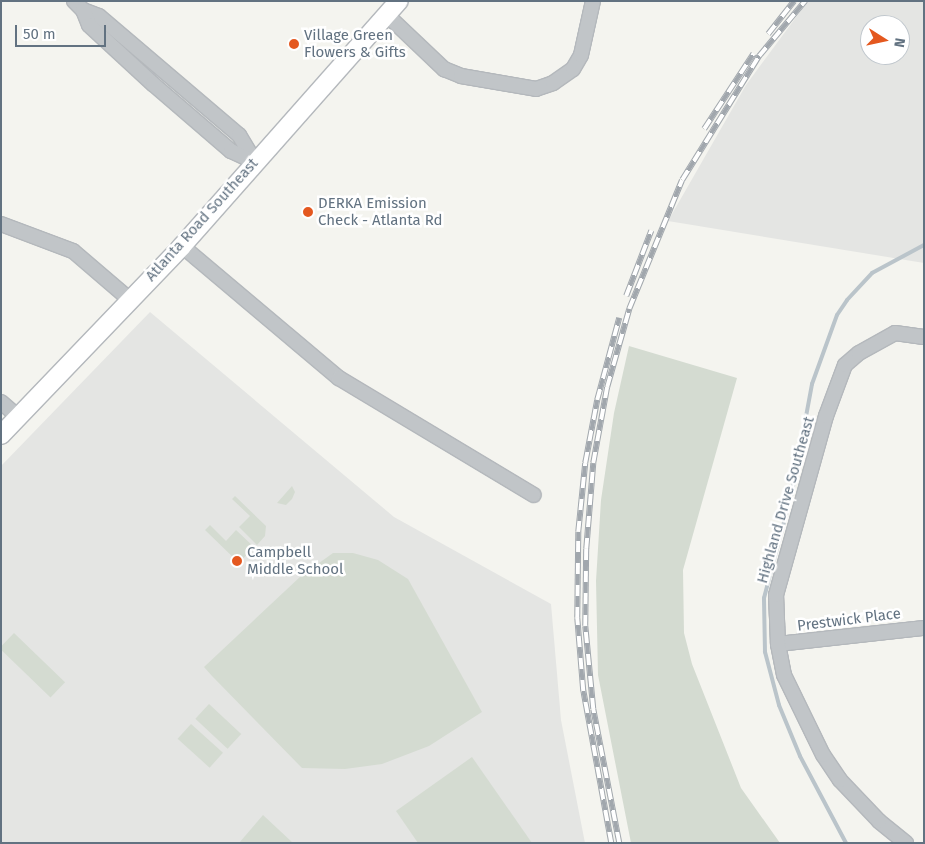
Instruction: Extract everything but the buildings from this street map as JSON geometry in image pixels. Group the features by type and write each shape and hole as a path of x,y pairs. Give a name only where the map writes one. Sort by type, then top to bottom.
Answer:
{"main road":[{"name":"Atlanta Road Southeast","path":"1,435 129,299 182,246 399,1"}],"street":[{"path":"387,15 444,69 461,76 536,89 553,84 573,69 581,55 593,1"},
{"path":"78,5 99,16 239,135 255,162"},
{"path":"1,224 73,252 129,299"},
{"path":"182,246 339,378 534,495"},
{"name":"Highland Drive Southeast","path":"906,843 873,814 840,780 823,755 784,675 778,644 776,595 837,382 845,365 859,353 895,333 924,337"},
{"path":"1,402 18,417"},
{"name":"Prestwick Place","path":"778,644 924,628"}],"shaded area":[{"path":"808,1 924,1 924,263 668,221 746,85"},
{"name":"Campbell Middle School","path":"150,312 394,517 551,604 561,720 585,843 1,843 1,466"},
{"path":"629,346 737,378 683,570 684,633 692,664 741,788 780,843 631,843 598,675 596,581 601,500 614,413"},
{"path":"292,486 295,492 292,499 286,505 277,503"},
{"path":"235,496 266,526 265,536 257,545 239,527 250,516 232,499"},
{"path":"210,525 226,541 236,530 254,547 239,563 205,530"},
{"path":"333,553 353,553 378,560 408,579 482,712 429,746 382,764 345,769 302,768 212,676 204,667 301,576"},
{"path":"14,633 65,682 50,697 1,650 1,646"},
{"path":"209,704 241,734 228,749 195,719"},
{"path":"191,724 223,753 210,768 178,739"},
{"path":"472,757 532,843 418,843 396,811"},
{"path":"263,815 293,843 239,843"}],"waterway":[{"path":"846,843 800,756 779,705 765,652 764,598 792,492 812,384 837,315 847,300 872,273 924,245"}],"railway":[{"path":"768,34 794,1"},
{"path":"619,843 593,709 585,626 586,549 593,463 607,387 629,309 682,180 759,56 805,1"},
{"path":"704,129 753,54"},
{"path":"626,296 651,231"},
{"path":"611,843 583,691 577,618 578,532 585,463 597,400 619,318"}],"place":[{"name":"Village Green Flowers & Gifts","path":"294,44"},
{"name":"DERKA Emission Check - Atlanta Rd","path":"308,212"},
{"name":"Campbell Middle School","path":"237,561"}]}
